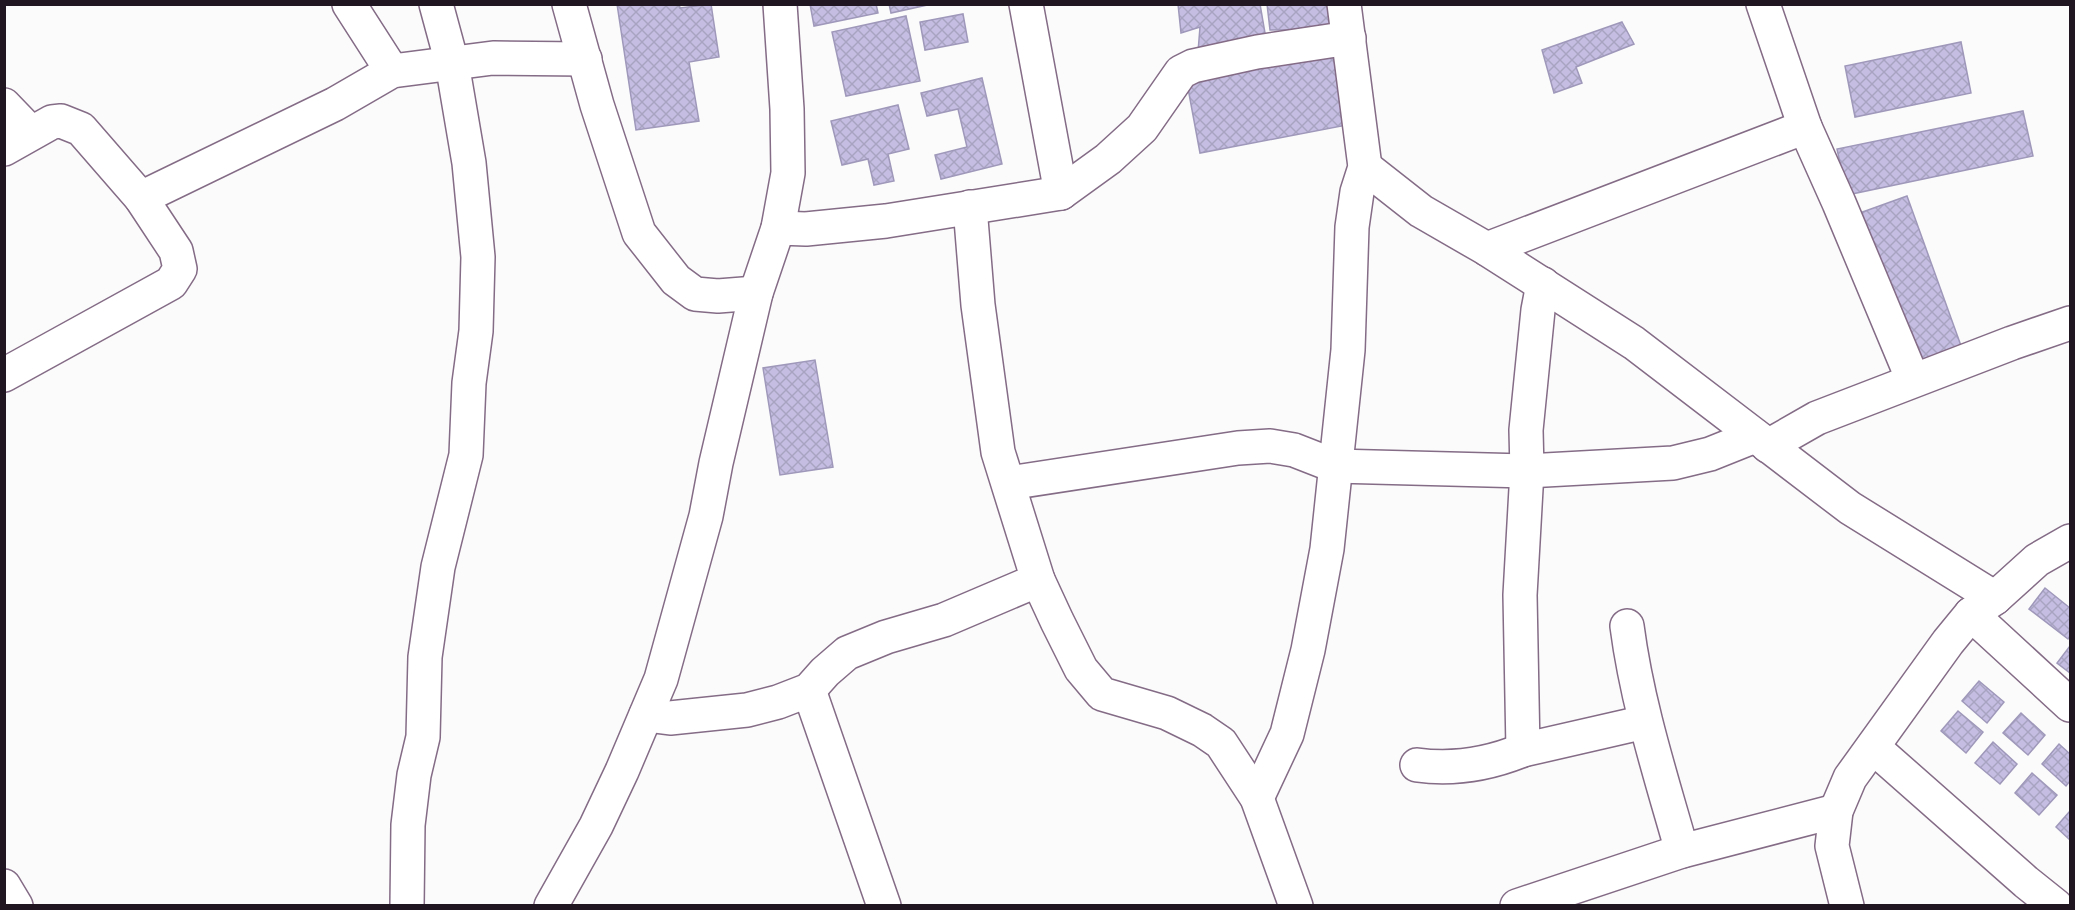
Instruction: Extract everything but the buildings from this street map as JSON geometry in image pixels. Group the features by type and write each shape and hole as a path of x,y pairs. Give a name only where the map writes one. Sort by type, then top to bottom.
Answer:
{"street":[{"path":"350,4 392,71"},
{"path":"407,906 408,825 414,775 423,737 425,657 438,567 466,454 476,331 478,256 469,163 452,63 436,4"},
{"path":"569,4 597,105 639,233 676,280 695,294 718,296 756,293"},
{"path":"552,906 596,826 661,679 706,516 716,463 756,293 778,228 788,173 788,109 780,4"},
{"path":"1026,4 1061,194"},
{"path":"1257,798 1287,734 1308,650 1327,549 1348,350 1352,227 1357,192 1365,167 1344,4"},
{"path":"1763,4 1805,127 1913,380"},
{"path":"778,228 806,229 885,221 1061,194 1108,159 1142,128 1181,72 1193,66 1248,54 1349,38"},
{"path":"141,198 335,104 392,71 493,58 585,59"},
{"path":"4,105 18,141 52,122 61,121 81,129 141,198 176,251 180,269 171,283 4,375"},
{"path":"1487,249 1805,127"},
{"path":"1365,167 1421,211 1487,249 1634,343 1983,606 2070,705"},
{"path":"970,207 978,305 998,452 1038,580 1081,669 1102,694 1167,713 1202,730 1221,743 1257,798 1296,906"},
{"path":"1523,750 1520,595 1527,471 1527,418 1538,310 1543,284"},
{"path":"1009,483 1238,448 1270,446 1294,450 1335,466 1527,471 1673,463 1762,441 1913,380 2070,323"},
{"path":"1847,906 1832,846 1836,811 1850,778 1948,642 1983,606 2037,560 2070,541"},
{"path":"646,715 670,718 747,710 778,702 809,690 847,653 944,620 1038,580"},
{"path":"1627,627 1645,722 1682,851"},
{"path":"809,690 884,906"},
{"path":"1417,765 1440,768 1478,764 1523,750 1645,722"},
{"path":"1873,747 2056,906"},
{"path":"1517,906 1682,851 1836,811"},
{"path":"4,886 16,906"}]}
